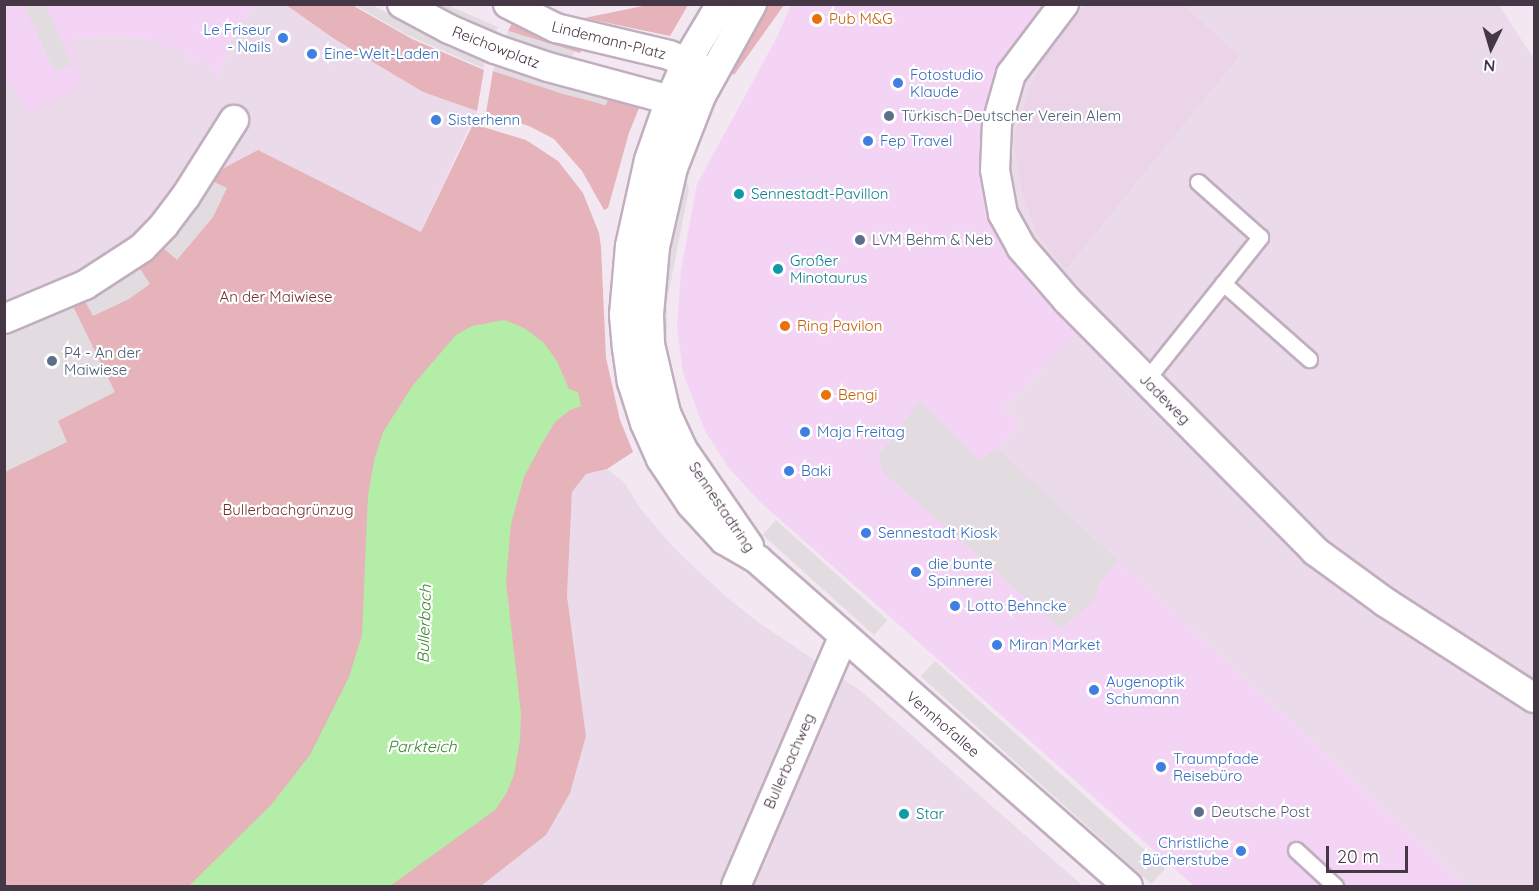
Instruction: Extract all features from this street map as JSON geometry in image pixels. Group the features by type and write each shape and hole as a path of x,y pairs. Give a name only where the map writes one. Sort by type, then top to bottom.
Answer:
{"street":[{"name":"Reichowplatz","path":"402,4 495,49 595,81 670,100"},
{"name":"Lindemann-Platz","path":"508,4 530,18 556,28 611,41 700,67"},
{"name":"Sennestadtring","path":"721,4 700,67 663,206 650,284 650,344 666,413 683,450 758,560"},
{"name":"Sennestadtring","path":"752,4 670,100 649,160 630,246 624,315 632,382 645,423 661,459 691,504 724,540 758,560"},
{"name":"Jadeweg","path":"1064,4 1011,74 997,123 995,170 1003,214 1021,247 1067,300 1316,551 1385,602 1534,698"},
{"path":"595,81 611,41"},
{"path":"4,319 85,285 142,248 181,203 234,120"},
{"name":"Vennhofallee","path":"758,560 1128,886"},
{"name":"Bullerbachweg","path":"736,886 843,637"}],"lane":[{"path":"1146,380 1260,237 1198,182"},
{"path":"1223,283 1309,359"},
{"path":"1296,850 1335,886"}],"shaded area":[{"path":"5,5 254,5 233,36 218,75 186,54 142,38 114,35 74,39 83,86 28,114 10,80 5,83"},
{"path":"24,5 45,5 73,64 55,72"},
{"path":"254,5 286,5 336,40 423,92 477,111 421,232 258,150 224,168 139,267 96,292 5,329 5,83 74,39 114,35 142,38 168,46 186,54 218,74 233,36"},
{"path":"355,5 372,5 421,31 486,59 483,68 407,35"},
{"path":"428,5 447,5 498,27 495,34"},
{"path":"791,5 1042,5 1003,61 989,93 981,127 984,195 996,232 1013,263 1035,290 1078,332 1003,409 1020,426 998,448 1466,886 1194,886 759,501 728,467 705,431 683,373 677,327 681,270 697,184 777,37"},
{"path":"1042,5 1499,5 1534,59 1534,886 1466,886 997,448 1020,426 1003,409 1077,332 1013,263 996,232 984,195 981,127 989,93 1003,61"},
{"path":"1085,5 1183,5 1239,56 1066,269 1037,234 1021,189 1014,140 1026,98 1041,62"},
{"path":"508,31 574,51 572,59 506,39"},
{"path":"496,63 609,96 606,105 563,94 493,71"},
{"path":"684,173 689,189 667,301 667,352 659,355 657,300"},
{"path":"210,180 227,188 213,217 177,260 161,246"},
{"path":"139,267 150,284 129,299 93,316 83,297 119,281"},
{"name":"P4 - An der Maiwiese","path":"71,302 115,392 58,421 67,442 5,472 5,329"},
{"path":"920,401 980,461 997,448 1118,561 1098,585 1095,600 1061,629 883,472 878,456"},
{"path":"607,469 624,482 640,508 674,548 723,594 755,620 861,691 1083,886 481,886 546,835 586,736 567,596 572,492 586,474"},
{"path":"776,520 887,620 874,635 763,535"},
{"path":"935,661 1165,868 1151,884 921,677"}],"green space":[{"path":"286,5 352,5 412,39 484,70 477,111 423,92 336,40"},
{"path":"648,5 688,5 670,36 584,18"},
{"path":"763,5 784,5 734,75 726,70"},
{"path":"512,23 541,37 583,48 580,53 508,31"},
{"path":"493,71 605,105 609,96 641,103 629,133 608,208 604,210 582,171 554,139 529,126 486,113"},
{"name":"Bullerbachgrünzug","path":"473,124 526,140 558,161 583,193 599,233 601,247 606,358 620,420 633,452 607,469 586,474 572,492 567,596 586,736 570,793 546,835 481,886 5,886 5,329 96,292 139,267 210,180 224,168 258,150 421,232"}],"water":[{"name":"Parkteich","path":"504,320 524,328 543,342 557,361 569,389 578,392 581,406 570,410 555,422 540,447 524,477 511,524 506,582 521,713 520,740 514,775 506,794 495,810 390,886 189,886 271,805 310,755 349,677 362,635 368,496 374,461 383,432 413,385 456,335 472,326"}],"place":[{"name":"Pub M&G","path":"817,19"},
{"name":"Le Friseur - Nails","path":"283,38"},
{"name":"Eine-Welt-Laden","path":"312,54"},
{"name":"Fotostudio Klaude","path":"898,83"},
{"name":"Türkisch-Deutscher Verein Alem","path":"889,116"},
{"name":"Sisterhenn","path":"436,120"},
{"name":"Fep Travel","path":"868,141"},
{"name":"Sennestadt-Pavillon","path":"739,194"},
{"name":"LVM Behm & Neb","path":"860,240"},
{"name":"Großer Minotaurus","path":"778,269"},
{"name":"Ring Pavilon","path":"785,326"},
{"name":"P4 - An der Maiwiese","path":"52,361"},
{"name":"Bengi","path":"826,395"},
{"name":"Maja Freitag","path":"805,432"},
{"name":"Baki","path":"789,471"},
{"name":"Sennestadt Kiosk","path":"866,533"},
{"name":"die bunte Spinnerei","path":"916,572"},
{"name":"Lotto Behncke","path":"955,606"},
{"name":"Miran Market","path":"997,645"},
{"name":"Augenoptik Schumann","path":"1094,690"},
{"name":"Traumpfade Reisebüro","path":"1161,767"},
{"name":"Deutsche Post","path":"1199,812"},
{"name":"Star","path":"904,814"},
{"name":"Christliche Bücherstube","path":"1241,851"}],"park label":[{"name":"An der Maiwiese","path":"276,297"}],"water label":[{"name":"Bullerbach","path":"424,624"}]}
